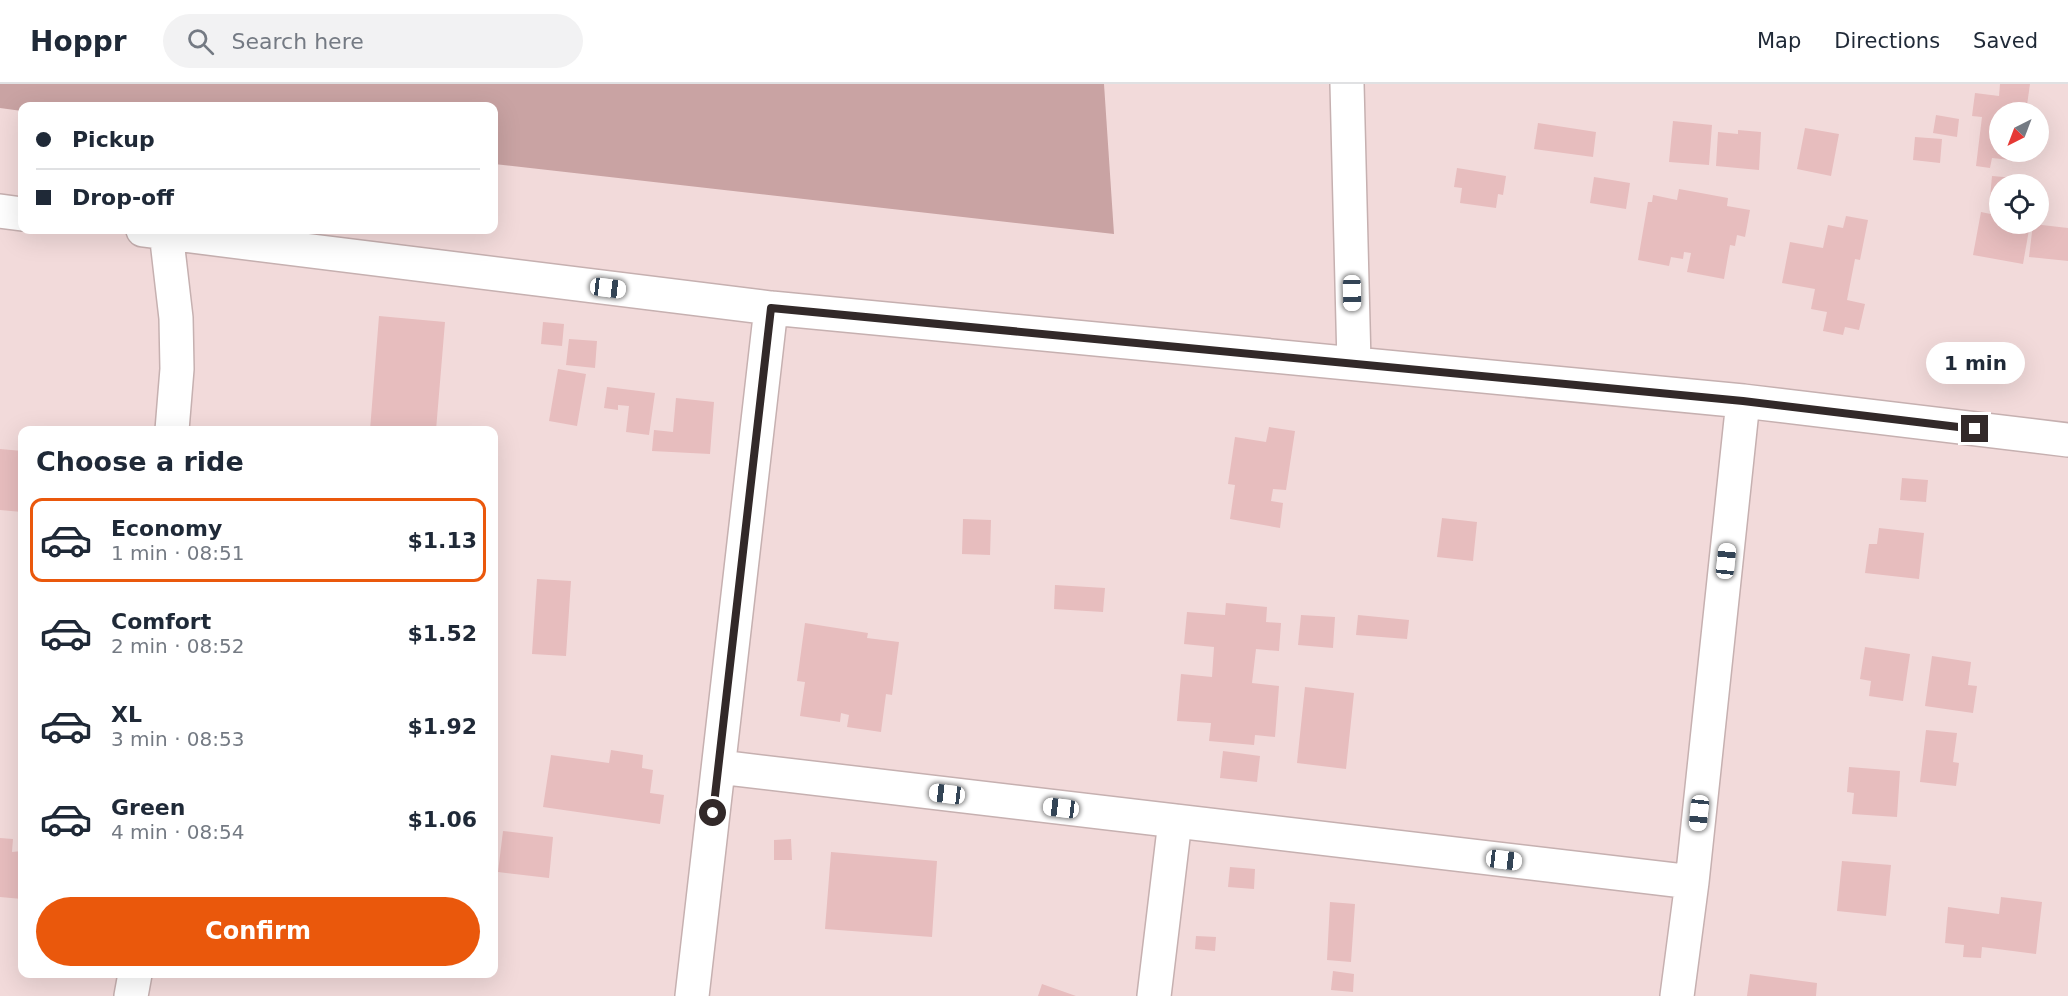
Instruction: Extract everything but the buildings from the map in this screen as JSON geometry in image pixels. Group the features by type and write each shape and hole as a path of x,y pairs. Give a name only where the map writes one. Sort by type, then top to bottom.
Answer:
{"street":[{"path":"1347,84 1354,363"},
{"path":"0,211 18,213"},
{"path":"155,234 176,318 177,369 172,426"},
{"path":"178,234 771,308 1743,401 2068,440"},
{"path":"692,996 771,308"},
{"path":"1677,996 1692,882 1743,401"},
{"path":"719,767 1692,882"},
{"path":"1154,996 1175,821"},
{"path":"131,996 134,978"}],"shaded area":[{"path":"0,84 1104,84 1114,234 498,164 498,102 18,102 18,110 0,108"}],"route":[{"path":"713,813 771,308 1743,401 1975,429"}]}
